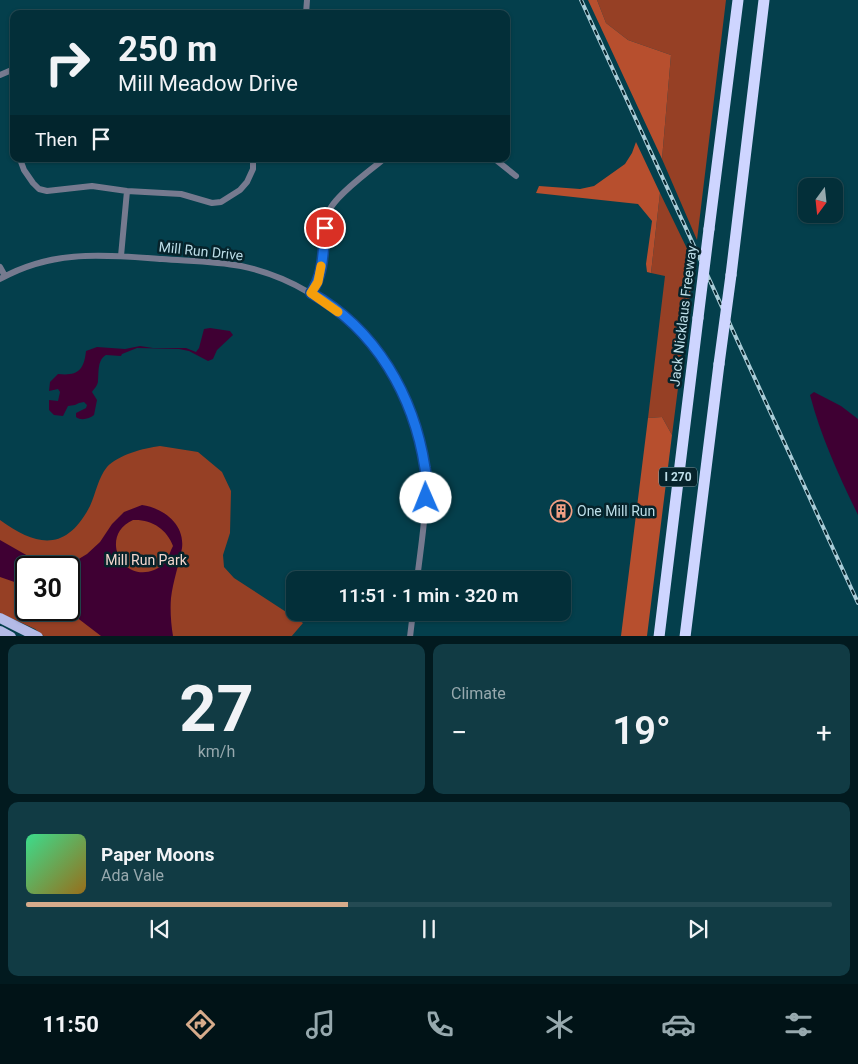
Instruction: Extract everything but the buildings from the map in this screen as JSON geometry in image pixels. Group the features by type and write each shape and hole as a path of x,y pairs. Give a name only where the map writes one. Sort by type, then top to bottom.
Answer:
{"highway":[{"name":"Jack Nicklaus Freeway","path":"659,636 738,0"},
{"name":"I 270","path":"685,636 764,0"}],"main road":[{"path":"0,618 38,636"},
{"path":"0,631 11,636"}],"street":[{"path":"21,162 24,170 39,189 46,191 92,186 127,191 181,194 212,203 221,202 240,190 247,182 253,169 253,162"},
{"path":"311,293 321,274 325,228 329,212 338,198 380,162"},
{"path":"498,162 516,176"},
{"path":"121,256 127,191"},
{"name":"Mill Run Drive","path":"3,278 37,263 64,256 121,256 241,266 276,277 311,293 340,314 370,342 392,372 410,408 421,442 426,485 418,571"},
{"path":"0,267 3,278"},
{"path":"410,636 412,621"}],"green space":[{"path":"597,0 726,0 697,240 662,159 671,55 628,40 606,23"},
{"path":"660,193 694,263 672,435 662,417 648,418 665,276 651,273"},
{"name":"Mill Run Park","path":"160,446 198,452 222,472 231,491 230,533 223,555 224,567 234,578 286,612 286,621 300,621 303,623 292,636 44,636 35,629 18,621 80,621 80,556 15,556 15,620 0,613 0,520 26,536 38,540 61,538 81,521 90,506 99,481 107,467 124,456 139,450"}],"shaded area":[{"path":"588,0 597,0 606,23 628,40 671,55 662,159"},
{"path":"636,142 660,193 651,273 647,272 646,264 652,221 638,204 536,193 539,186 580,189 594,186 625,164"},
{"path":"204,329 230,331 233,335 217,350 213,359 208,361 189,351 179,349 137,348 121,356 106,355 101,360 98,382 92,392 97,400 94,415 85,419 76,417 76,413 86,408 87,405 84,402 68,406 63,416 54,415 49,410 49,400 58,401 60,392 58,389 49,391 50,382 58,374 70,374 78,371 85,358 86,351 97,347 125,349 140,346 186,348 196,352 199,348"},
{"path":"814,392 841,406 858,419 858,515 837,471 819,426 810,395"},
{"path":"662,417 672,435 647,636 621,636 648,418"},
{"path":"142,505 165,514 180,532 182,548 171,598 173,636 101,636 80,620 80,558 100,542 112,524 124,512","holes":["133,520 146,521 162,530 173,546 163,565 154,570 142,572 132,570 124,564 118,556 116,546 117,536 123,527"]},
{"path":"0,540 28,556 15,556 15,582 0,577"}],"railway":[{"path":"581,0 858,603"}],"slow traffic":[{"path":"321,266 321,274 311,293 338,312"}],"place":[{"name":"One Mill Run","path":"561,511"}],"route":[{"path":"325,228 321,274 311,293 340,314 370,342 400,386 410,408 421,442 425,469 426,498"}]}
